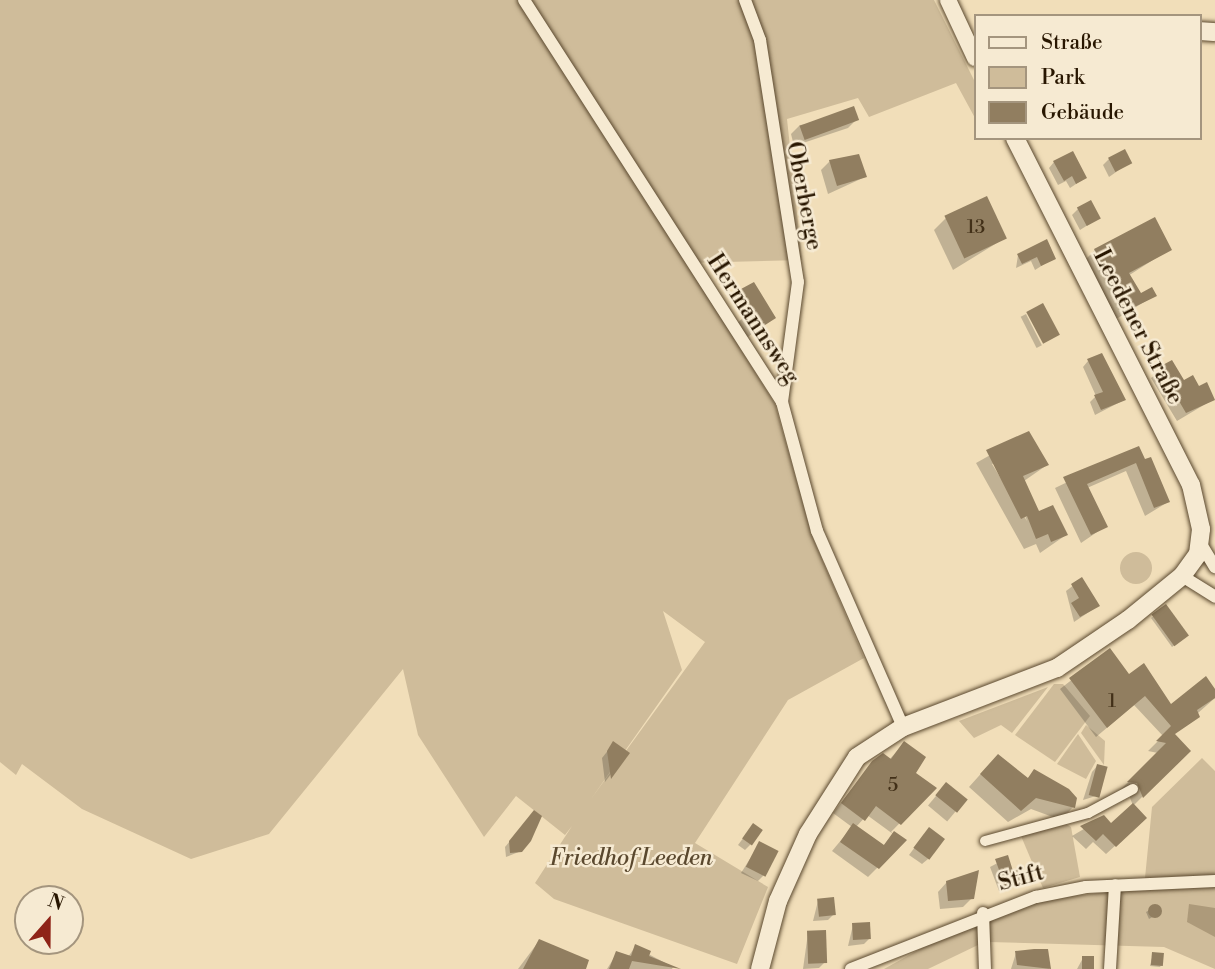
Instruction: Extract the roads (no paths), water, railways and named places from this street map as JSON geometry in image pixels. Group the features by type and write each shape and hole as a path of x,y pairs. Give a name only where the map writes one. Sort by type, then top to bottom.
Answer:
{"main road":[{"name":"Leedener Straße","path":"1016,140 1191,485 1200,544"},
{"path":"760,969 778,901 822,806 857,757 903,727 1057,668 1182,576 1200,544"}],"street":[{"name":"Hermannsweg","path":"524,0 782,402 817,531 903,727"},
{"name":"Oberberge","path":"745,0 760,40 798,282 782,402"},
{"path":"948,0 974,56"},
{"path":"1200,544 1215,567"},
{"path":"1182,576 1215,597"},
{"path":"985,841 1088,813 1133,789"},
{"name":"Stift","path":"851,969 984,914 1036,897 1115,885 1215,881"},
{"path":"1110,969 1115,885"},
{"path":"984,914 985,969"}],"park label":[{"name":"Friedhof Leeden","path":"631,858"}]}
